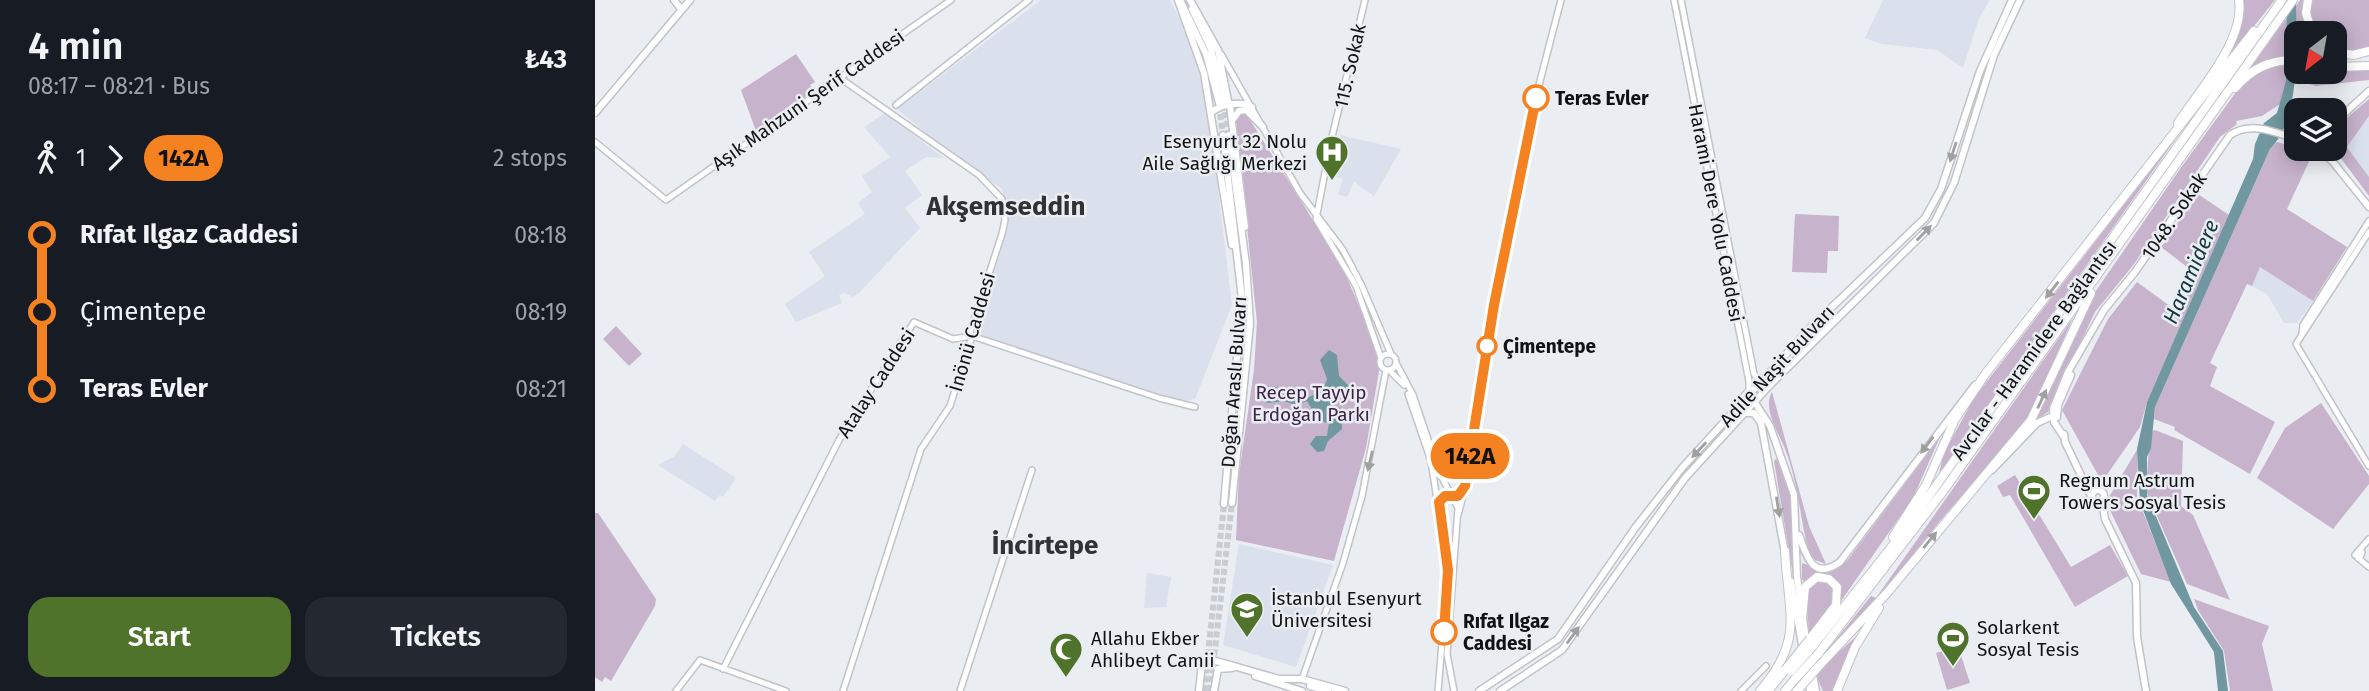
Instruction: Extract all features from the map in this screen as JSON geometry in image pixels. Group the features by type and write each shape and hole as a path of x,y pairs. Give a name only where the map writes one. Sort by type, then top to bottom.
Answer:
{"highway":[{"path":"2139,178 2233,39 2240,18 2239,0"},
{"path":"1881,561 1926,485 1955,419 1986,373 2251,34 2282,0"},
{"name":"Avcılar - Haramidere Bağlantısı","path":"1774,691 1881,561 2282,0"},
{"name":"Avcılar - Haramidere Bağlantısı","path":"1810,645 1915,530 2293,0"},
{"path":"2308,0 2306,13 2308,21"},
{"path":"2347,54 2369,51"},
{"path":"2202,127 2248,74 2273,62 2284,61"},
{"path":"2347,67 2369,66"},
{"path":"1797,691 1887,593 2036,413 2086,301 2131,228"},
{"path":"1760,691 1778,669 1790,643 1785,551"},
{"path":"1802,619 1805,587 1817,578 1833,582 1838,592 1837,601 1810,645"},
{"path":"1837,691 1855,646 1887,593"},
{"path":"1768,691 1791,673"},
{"name":"Avcılar - Haramidere Bağlantısı","path":"1785,691 1791,673"}],"main road":[{"path":"674,0 681,9"},
{"path":"595,113 690,0"},
{"path":"1179,0 1206,54 1233,123 1244,218 1246,264"},
{"path":"1179,0 1204,73 1227,218 1238,263"},
{"path":"1189,0 1211,49 1226,104"},
{"path":"1189,0 1204,20 1218,50 1226,104"},
{"name":"Adile Naşit Bulvarı","path":"1479,691 1558,639 1659,495 1769,374 1857,283 1925,218 1937,198 1980,71 2012,0"},
{"name":"Adile Naşit Bulvarı","path":"1500,691 1562,650 1665,502 1775,380 1934,223 1946,201 1994,55 2020,0"},
{"path":"2347,111 2369,91"},
{"path":"1212,112 1226,104 1244,103 1252,107"},
{"path":"1214,129 1224,134 1239,111 1246,110 1263,127"},
{"name":"1048. Sokak","path":"2055,415 2053,406 2062,383 2104,310 2135,272 2230,135 2239,130 2254,128 2284,135"},
{"name":"Doğan Araslı Bulvarı","path":"1223,504 1243,318 1226,135 1246,264 1250,340 1232,503"},
{"path":"2332,161 2369,207"},
{"path":"1896,247 1903,254"},
{"path":"1857,283 1865,290"},
{"path":"1221,481 1233,379 1237,371"},
{"path":"1797,532 1803,553 1813,565 1829,568 1840,562 1939,429 1986,373"},
{"path":"1766,418 1764,398 1775,380"},
{"path":"1746,400 1755,402 1766,418 1794,495 1797,577 1802,619 1810,645 1810,691"},
{"path":"1744,414 1754,413 1759,419 1770,463 1785,551 1810,645 1816,691"},
{"path":"1988,473 2002,463 2038,423 2055,415 2093,499 2136,583 2137,637 2147,691"},
{"path":"1770,463 1774,456 1783,462"},
{"path":"2082,475 2103,494 2105,519"},
{"path":"2093,499 2097,490"},
{"path":"2093,499 2102,501"},
{"path":"1199,691 1202,663 1209,659 1279,679 1302,679 1345,691"},
{"path":"1201,669 1209,663 1216,667 1214,691"},
{"path":"1216,673 1222,667 1230,667 1302,691"},
{"path":"1310,686 1330,691"}],"street":[{"name":"Aşık Mahzuni Şerif Caddesi","path":"595,142 666,200 951,0"},
{"path":"896,105 1030,0"},
{"name":"115. Sokak","path":"1316,213 1365,0"},
{"path":"1454,691 1447,654 1458,515 1507,234 1533,108 1561,0"},
{"name":"Harami Dere Yolu Caddesi","path":"1674,0 1693,74"},
{"name":"Harami Dere Yolu Caddesi","path":"1681,0 1703,131 1754,374 1758,379 1769,374"},
{"path":"1218,50 1300,193 1343,250 1361,284 1391,355 1413,395 1439,472 1454,497 1458,515"},
{"name":"İnönü Caddesi","path":"840,78 979,175 1002,199 1005,220 950,406 921,449 843,691"},
{"path":"1316,213 1316,219 1356,286 1381,358 1380,365 1402,380 1410,397 1431,461 1449,590 1438,691"},
{"path":"2302,334 2303,325 2369,221"},
{"name":"Harami Dere Yolu Caddesi","path":"1723,230 1750,387 1727,419"},
{"path":"2369,232 2296,344 2369,466"},
{"path":"2360,247 2369,240"},
{"name":"Atalay Caddesi","path":"723,669 839,440 914,322 953,339 972,335 1159,398 1195,407"},
{"path":"1381,358 1391,355"},
{"path":"1302,679 1343,563 1362,496 1388,370 1396,363"},
{"path":"960,691 1032,470"},
{"path":"1454,497 1465,486"},
{"path":"1439,504 1445,496 1454,497"},
{"path":"1444,539 1451,543 1457,537"},
{"path":"2360,554 2369,539"},
{"path":"2360,554 2369,544"},
{"path":"2360,554 2369,562"},
{"path":"2360,554 2369,567"},
{"path":"676,691 700,660 786,691"},
{"path":"1741,691 1766,666"}],"shaded area":[{"path":"1041,0 1170,0 1197,53 1208,106 1232,305 1195,399 1181,402 975,333 1005,236 1008,209 1002,189 949,152 897,109"},
{"path":"1883,0 1990,0 1979,18 1963,68 1937,50 1882,44 1865,38"},
{"path":"885,113 944,158 926,157 905,171 922,195 905,208 920,228 860,292 853,297 845,293 839,295 842,303 796,322 785,304 825,276 809,252 865,214 858,203 872,192 862,176 890,157 864,127"},
{"path":"2369,116 2369,177 2347,147"},
{"path":"1340,135 1401,149 1374,196 1354,182 1347,197 1338,194 1343,179 1331,176"},
{"path":"2260,267 2313,301 2297,323 2284,323 2267,294 2252,286"},
{"path":"683,444 736,478 723,497 719,495 715,501 658,465 675,456"},
{"path":"1239,544 1333,565 1296,667 1223,645"},
{"path":"1147,573 1171,577 1166,607 1144,608"}],"green space":[{"path":"2243,0 2275,0 2202,91 2236,37 2241,25"},
{"path":"2300,0 2304,0 2302,12 2305,21 2285,21"},
{"path":"2311,0 2369,0 2369,48 2354,53 2347,52 2347,21 2311,21"},
{"path":"2284,22 2284,58 2269,59 2250,68"},
{"path":"796,54 815,82 810,85 814,91 756,131 741,90"},
{"path":"2284,65 2286,84 2280,104 2262,116 2236,121 2237,124 2220,137 2134,264 2095,312 2048,412 2035,420 2089,301 2242,84 2271,66"},
{"path":"2369,70 2369,80 2347,82 2347,71"},
{"path":"2369,99 2369,116 2347,147 2347,118"},
{"name":"Recep Tayyip Erdoğan Parkı","path":"1245,112 1343,268 1378,352 1379,371 1366,448 1334,561 1236,540 1239,474 1254,370 1257,322 1236,122 1238,114"},
{"path":"2182,130 1939,474 1944,453 1974,398"},
{"path":"2277,142 2284,144 2284,161 2309,161 2287,209 2347,247 2313,301 2260,267 2252,286 2247,284 2210,363 2217,367 2210,386 2275,422 2250,474 2174,430 2175,427 2154,419 2155,407 2270,149"},
{"path":"2347,147 2369,177 2369,196 2343,161 2347,161"},
{"path":"2198,194 2229,215 2147,402 2140,427 2102,482 2062,410 2108,319 2137,282 2178,312 2195,273 2161,247"},
{"path":"1795,214 1839,216 1838,251 1828,251 1827,273 1792,272"},
{"path":"2073,318 2028,419 1939,522 1873,606 1821,658 1871,596 1876,598"},
{"path":"616,326 642,354 629,366 603,339"},
{"path":"1772,392 1809,526 1826,564 1815,560 1808,550 1793,474 1770,413 1769,399"},
{"path":"2321,403 2369,476 2369,484 2333,529 2257,478 2285,428"},
{"path":"2155,430 2183,441 2181,506 2193,515 2230,600 2187,584 2146,491 2150,432"},
{"path":"1940,437 1913,498 1841,601 1841,590 1830,577 1805,583 1802,579 1802,563 1829,570 1847,561"},
{"path":"2138,448 2137,497 2171,582 2141,574 2106,502"},
{"path":"1776,459 1783,469 1792,497 1793,575 1774,461"},
{"name":"Regnum Astrum Towers Sosyal Tesis","path":"2015,475 2071,567 2110,545 2128,576 2075,607 2010,495 2003,497 1997,486"},
{"path":"595,513 598,513 656,599 655,606 611,681 605,677 602,682 595,677"},
{"path":"1826,582 1834,587 1834,602 1808,636 1806,599 1811,586"},
{"path":"2194,599 2269,626 2262,644 2273,691 2230,691 2224,651"},
{"path":"1859,634 1834,691 1823,691 1818,680 1805,688 1824,665"},
{"name":"Solarkent Sosyal Tesis","path":"1958,646 1970,683 1947,690 1936,653"}],"water":[{"path":"2287,0 2296,0 2296,21 2287,21"},
{"path":"2285,84 2294,84 2292,98 2284,98 2284,127 2270,149 2155,407 2151,448 2147,457 2147,495 2194,607 2223,651 2228,691 2218,691 2214,652 2171,584 2140,502 2137,449 2147,402 2253,159 2255,144 2264,123 2277,113"},
{"path":"1329,350 1337,355 1339,376 1353,390 1349,395 1338,393 1333,399 1333,407 1341,408 1342,429 1328,441 1324,451 1317,452 1310,444 1316,436 1327,436 1329,423 1319,421 1307,401 1297,405 1283,401 1267,403 1263,399 1263,389 1274,386 1290,394 1298,391 1307,398 1323,390 1327,379 1320,360"}],"tunnel":[{"path":"1224,103 1229,135"},
{"path":"1219,105 1223,135"},
{"path":"1210,691 1232,503"},
{"path":"1204,691 1224,504"}],"bus line":[{"name":"142A","path":"1444,632 1449,590 1439,502 1447,495 1458,496 1465,486 1494,305 1536,98"}],"place":[{"name":"Teras Evler","path":"1536,98"},
{"name":"Esenyurt 32 Nolu Aile Sağlığı Merkezi","path":"1332,182"},
{"name":"Çimentepe","path":"1487,346"},
{"name":"Regnum Astrum Towers Sosyal Tesis","path":"2034,521"},
{"name":"Rıfat Ilgaz Caddesi","path":"1444,632"},
{"name":"İstanbul Esenyurt Üniversitesi","path":"1247,639"},
{"name":"Solarkent Sosyal Tesis","path":"1953,668"},
{"name":"Allahu Ekber Ahlibeyt Camii","path":"1066,679"}],"district":[{"name":"Akşemseddin","path":"1006,206"},
{"name":"İncirtepe","path":"1045,545"}],"water label":[{"name":"Haramidere","path":"2191,272"}]}
